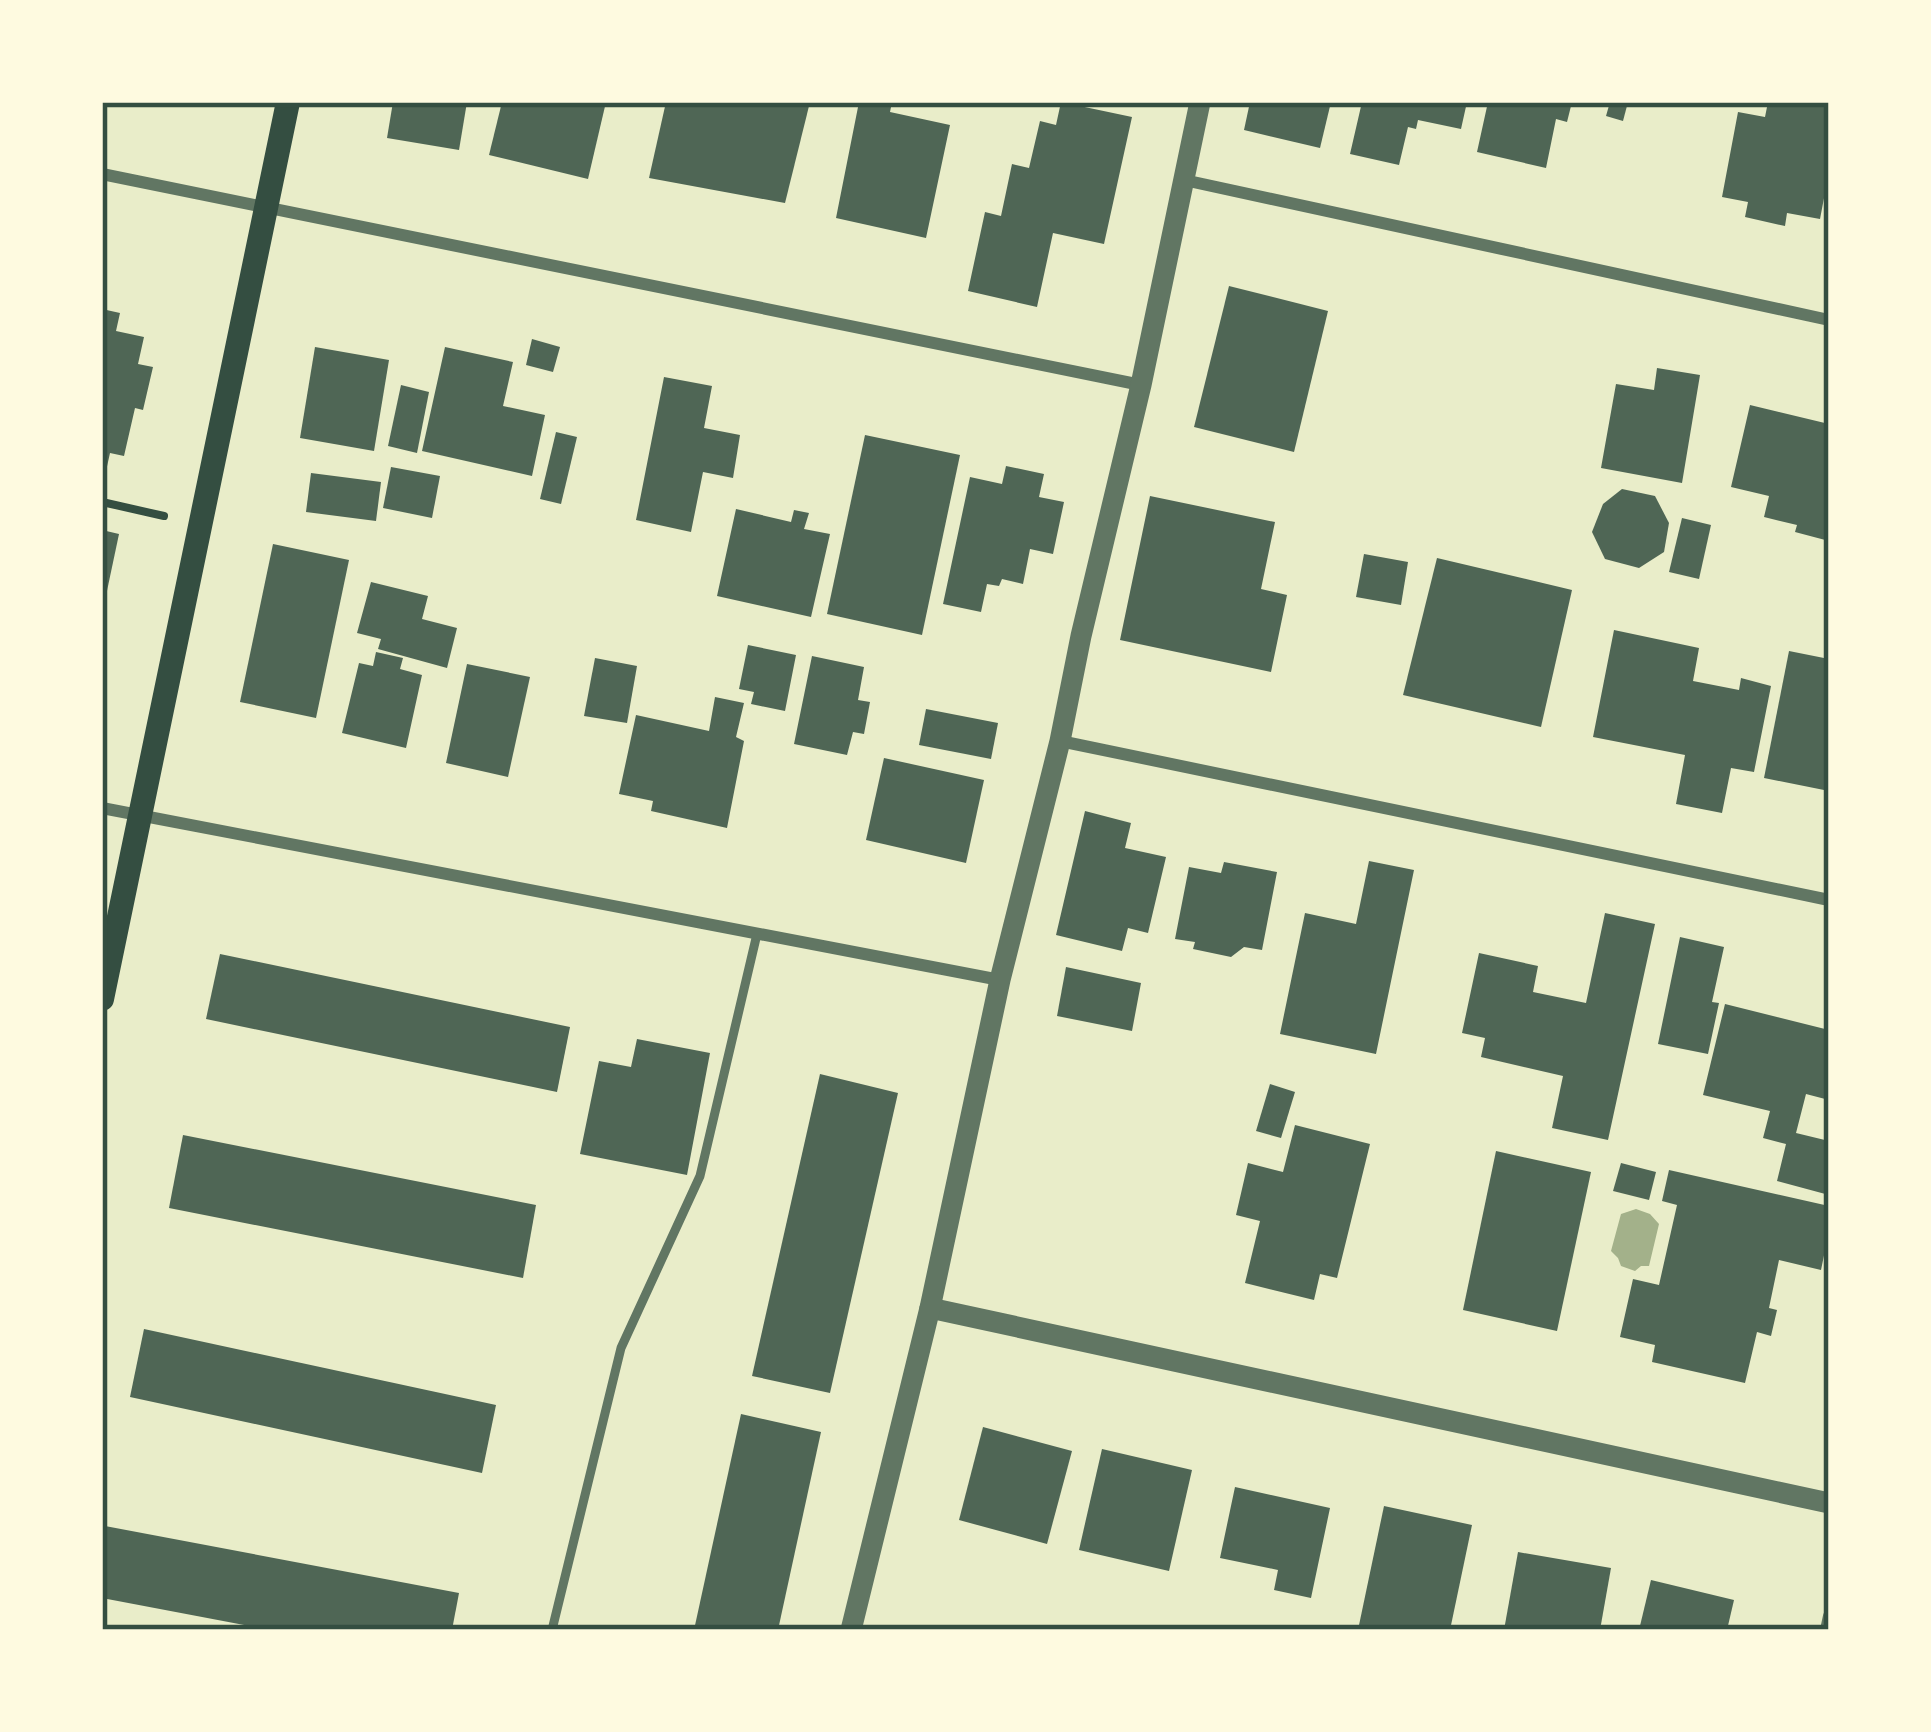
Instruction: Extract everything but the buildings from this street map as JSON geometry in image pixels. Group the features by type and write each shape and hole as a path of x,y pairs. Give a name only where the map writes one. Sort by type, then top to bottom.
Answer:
{"main road":[{"path":"102,1000 288,102"}],"street":[{"path":"851,1630 930,1308 1000,980 1060,741 1200,102"},
{"path":"102,174 1141,385"},
{"path":"1184,180 1829,320"},
{"path":"1060,741 1829,900"},
{"path":"102,808 1000,980"},
{"path":"930,1308 1829,1503"},
{"path":"1826,1630 1829,1616"}],"lane":[{"path":"552,1630 621,1348 700,1176 757,934"}],"path":[{"path":"102,502 200,524"}],"shaded area":[{"path":"1636,1209 1659,1224 1649,1266 1635,1271 1621,1266 1611,1251 1621,1214"}]}
